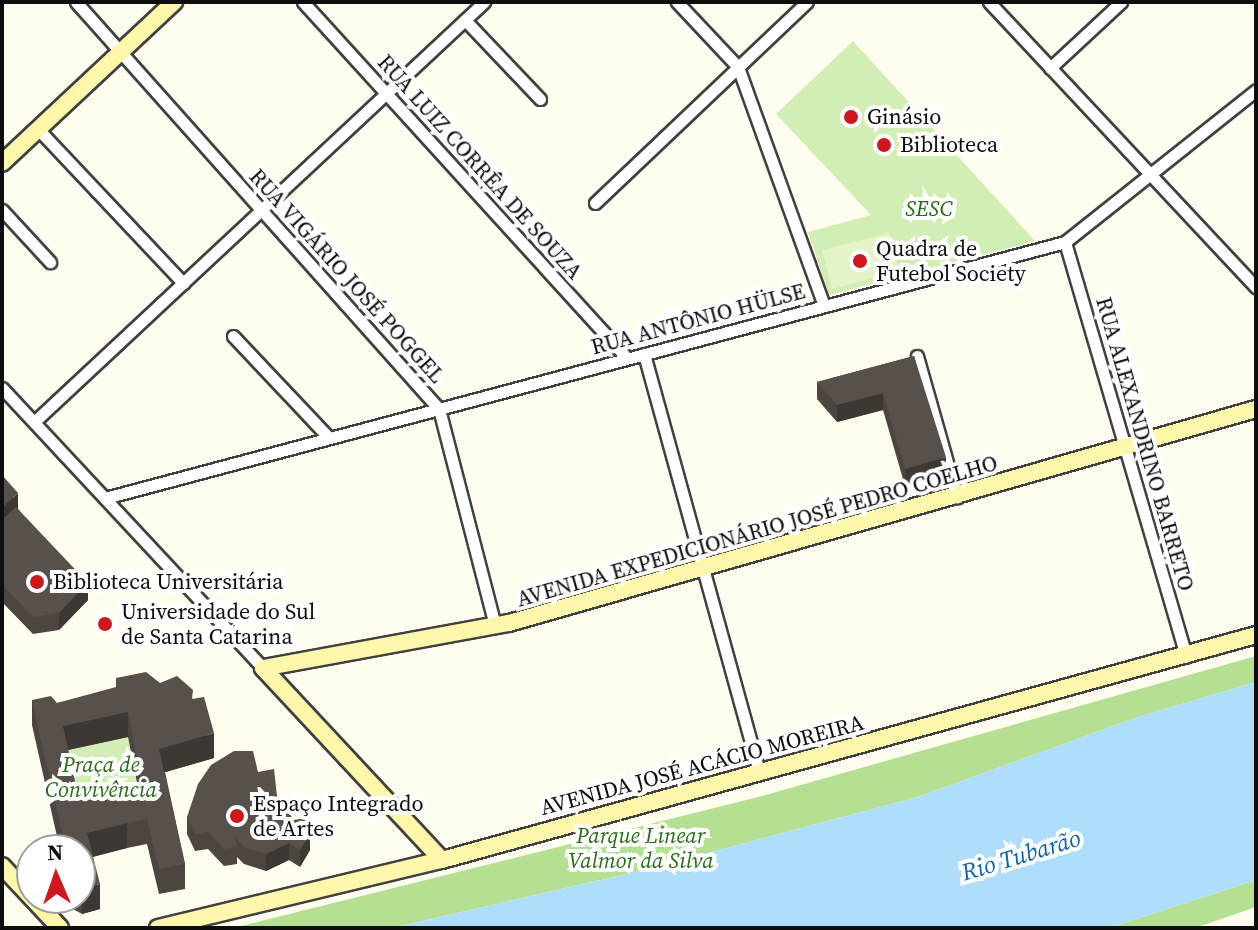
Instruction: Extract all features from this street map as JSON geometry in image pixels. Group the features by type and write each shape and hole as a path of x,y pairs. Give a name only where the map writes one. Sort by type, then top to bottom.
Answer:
{"street":[{"name":"RUA VIGÁRIO JOSÉ POGGEL","path":"76,2 439,409 495,626"},
{"path":"2,163 174,2"},
{"name":"RUA LUIZ CORRÊA DE SOUZA","path":"303,2 627,358"},
{"path":"34,422 484,2"},
{"path":"677,2 738,67 824,306"},
{"path":"595,203 807,2"},
{"path":"989,2 1256,287"},
{"path":"1050,68 1121,2"},
{"path":"465,20 540,99"},
{"name":"RUA ANTÔNIO HÜLSE","path":"105,498 1065,242 1256,90"},
{"path":"38,129 183,283"},
{"path":"2,210 50,262"},
{"name":"RUA ALEXANDRINO BARRETO","path":"1065,242 1186,657"},
{"path":"233,336 329,438"},
{"path":"644,354 759,772"},
{"path":"917,356 957,497"},
{"path":"2,388 442,860"},
{"name":"AVENIDA EXPEDICIONÁRIO JOSÉ PEDRO COELHO","path":"263,668 495,626 1126,449 1256,409"},
{"name":"AVENIDA JOSÉ ACÁCIO MOREIRA","path":"158,928 442,860 1186,657 1256,635"},
{"path":"2,866 60,928"}],"green space":[{"name":"SESC","path":"853,41 1035,241 829,295 808,232 871,215 776,114"},
{"name":"Quadra de Futebol Society","path":"889,233 899,271 832,289 822,250"},
{"name":"Parque Linear Valmor da Silva","path":"1256,656 1256,682 1138,717 918,797 640,871 392,928 233,928 762,796"},
{"name":"Praça de Convivência","path":"128,737 142,812 79,825 63,751"},
{"path":"1256,880 1256,907 1195,928 1109,928"}],"water":[{"name":"Rio Tubarão","path":"1256,682 1256,880 1109,928 392,928 640,871 918,797 1138,717"}],"building":[{"path":"914,356 946,457 905,469 883,393 837,405 817,382"},
{"path":"2,475 18,493 2,508"},
{"name":"Biblioteca Universitária","path":"16,507 88,583 59,613 33,617 2,585 2,520"},
{"path":"146,672 160,683 177,676 193,690 192,699 204,697 214,733 159,749 185,864 159,869 147,819 87,834 62,834 32,700 51,696 57,703 116,687 116,678","holes":["128,712 142,787 119,791 115,785 79,800 63,726"]},
{"name":"Espaço Integrado de Artes","path":"234,751 253,751 258,772 274,769 277,796 294,820 306,818 310,833 300,850 289,843 266,854 244,847 235,837 237,847 224,849 208,832 195,834 187,817 198,784 211,765"}],"place":[{"name":"Ginásio","path":"851,117"},
{"name":"Biblioteca","path":"884,145"},
{"name":"Quadra de Futebol Society","path":"860,261"},
{"name":"Biblioteca Universitária","path":"37,582"},
{"name":"Universidade do Sul de Santa Catarina","path":"105,624"},
{"name":"Espaço Integrado de Artes","path":"237,816"}]}
